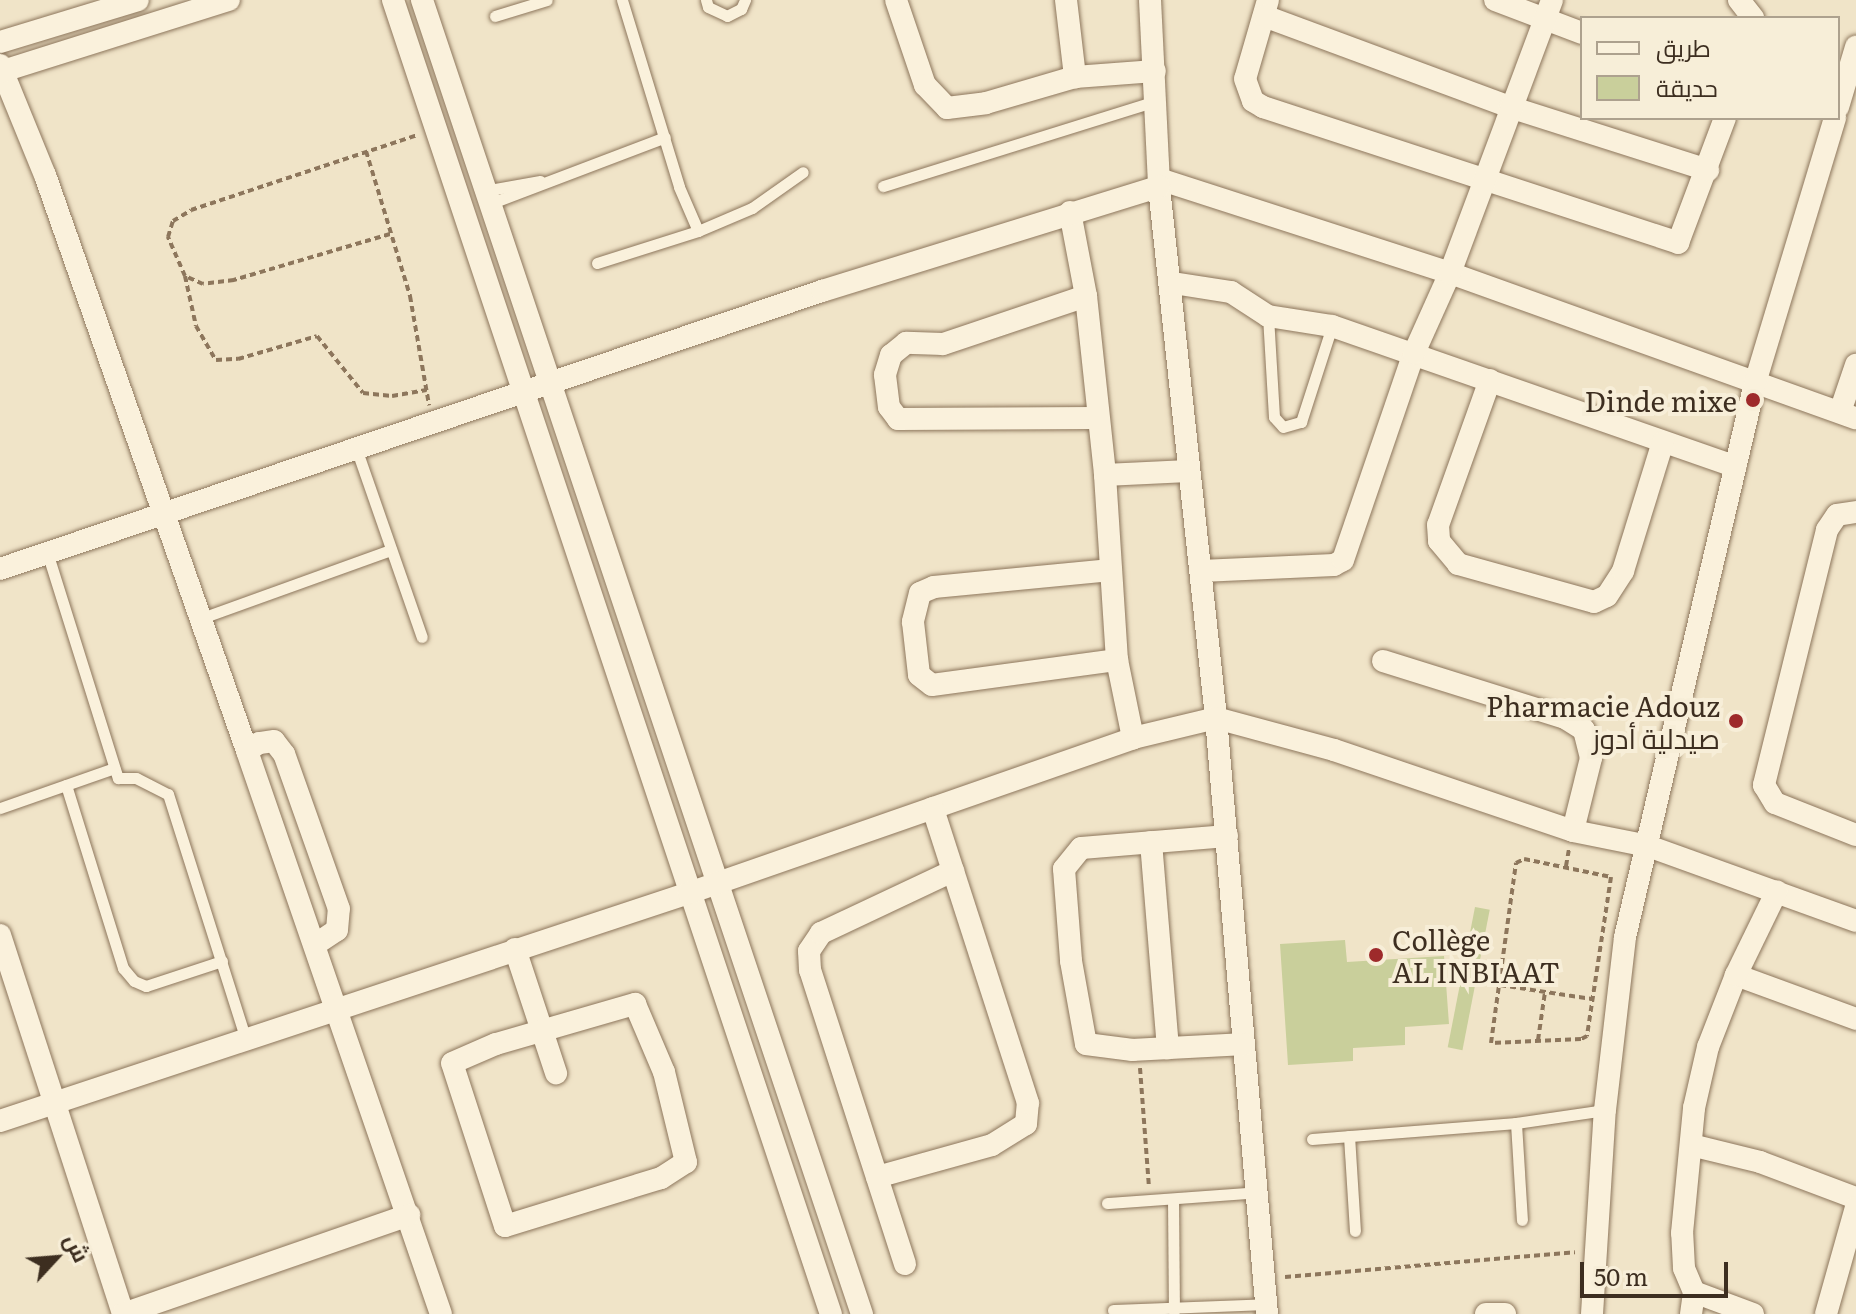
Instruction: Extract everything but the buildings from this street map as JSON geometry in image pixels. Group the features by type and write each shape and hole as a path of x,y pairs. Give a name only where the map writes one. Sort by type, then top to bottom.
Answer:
{"street":[{"path":"229,0 1,69 45,175 161,512 340,1009 441,1314"},
{"path":"393,0 831,1314"},
{"path":"422,0 862,1314"},
{"path":"896,0 925,85 947,108 986,103 1075,77 1155,71"},
{"path":"1066,0 1075,77"},
{"path":"1150,0 1159,183 1173,283 1188,471 1216,718 1267,1309"},
{"path":"1495,0 1548,10 1580,32"},
{"path":"1739,0 1751,16"},
{"path":"0,42 129,1"},
{"path":"1708,170 1510,107 1266,8 1245,79 1253,101 1678,243 1708,170 1724,120"},
{"path":"1201,571 1334,565 1343,560 1414,353 1450,273 1548,10"},
{"path":"1840,100 1856,47"},
{"path":"1592,1314 1605,1110 1625,937 1755,383 1834,120"},
{"path":"0,569 161,512 1159,183 1450,273 1848,415 1856,365"},
{"path":"1070,212 1086,296 1095,418 1105,475 1117,660 1133,738"},
{"path":"1173,283 1231,292 1268,316 1332,326 1735,466"},
{"path":"1086,296 943,344 906,343 891,355 885,375 889,407 898,419 1095,418"},
{"path":"1490,380 1438,525 1439,541 1458,564 1594,602 1607,596 1623,571 1663,442"},
{"path":"1105,475 1188,471"},
{"path":"1856,512 1837,515 1827,530 1764,785 1775,803 1856,835"},
{"path":"1111,570 934,587 920,593 913,607 915,654 919,675 932,685 1117,660"},
{"path":"1383,661 1565,718 1584,730 1591,758 1573,831"},
{"path":"0,1121 689,893 1133,738 1216,718 1307,741 1573,831 1648,846 1856,921"},
{"path":"247,751 274,741 296,782 340,920 337,930 316,944"},
{"path":"877,1177 992,1145 1026,1124 1028,1103 933,808"},
{"path":"1227,836 1091,845 1073,855 1064,869 1081,1036 1095,1048 1244,1044"},
{"path":"1151,842 1168,1048"},
{"path":"905,1264 810,970 809,951 821,933 953,871"},
{"path":"1753,1314 1693,1303 1683,1257 1691,1145 1701,1072 1736,975 1777,891"},
{"path":"0,935 123,1314 409,1215"},
{"path":"515,949 556,1073"},
{"path":"1736,975 1856,1019"},
{"path":"638,1007 664,1072 687,1156 681,1166 661,1178 508,1227 487,1183 451,1066 541,1030 638,1007"},
{"path":"1691,1145 1760,1162 1856,1198"},
{"path":"1826,1314 1856,1207"},
{"path":"1486,1314 1505,1314"}],"lane":[{"path":"495,16 547,0"},
{"path":"622,0 679,187 698,231"},
{"path":"706,0 708,7 727,16 741,9 745,0"},
{"path":"883,186 1156,101"},
{"path":"487,198 665,137"},
{"path":"597,263 698,231 752,208 803,172"},
{"path":"1268,316 1274,417 1283,427 1301,422 1332,326"},
{"path":"356,448 422,637"},
{"path":"199,619 391,550"},
{"path":"47,552 118,778 136,778 168,794 247,1040"},
{"path":"0,808 114,768"},
{"path":"66,785 123,968 134,981 146,986 222,961"},
{"path":"1312,1139 1516,1123 1605,1110"},
{"path":"1516,1123 1522,1220"},
{"path":"1349,1136 1355,1231"},
{"path":"1107,1203 1259,1192"},
{"path":"1173,1199 1174,1311"},
{"path":"1113,1310 1267,1309"}],"path":[{"path":"426,390 392,396 363,393 317,336 238,359 216,360 196,326 185,276 168,237 178,217 230,194 436,129"},
{"path":"366,151 410,296 434,423"},
{"path":"185,276 203,284 234,280 390,234"},
{"path":"1524,859 1609,874 1592,999 1587,1036 1491,1043 1516,863 1524,859"},
{"path":"1500,985 1592,999"},
{"path":"1538,1040 1545,992"},
{"path":"1138,1049 1150,1201"},
{"path":"1266,1279 1548,1257 1597,1248"}],"green space":[{"path":"1475,907 1490,910 1462,1050 1448,1047"},
{"path":"1345,940 1347,962 1444,956 1449,1024 1405,1027 1405,1045 1353,1048 1353,1061 1288,1065 1280,944"}],"place":[{"name":"Dinde mixe","path":"1753,400"},
{"name":"Pharmacie Adouz صيدلية أدوز","path":"1736,721"},
{"name":"Collège AL INBIAAT","path":"1376,955"}]}
